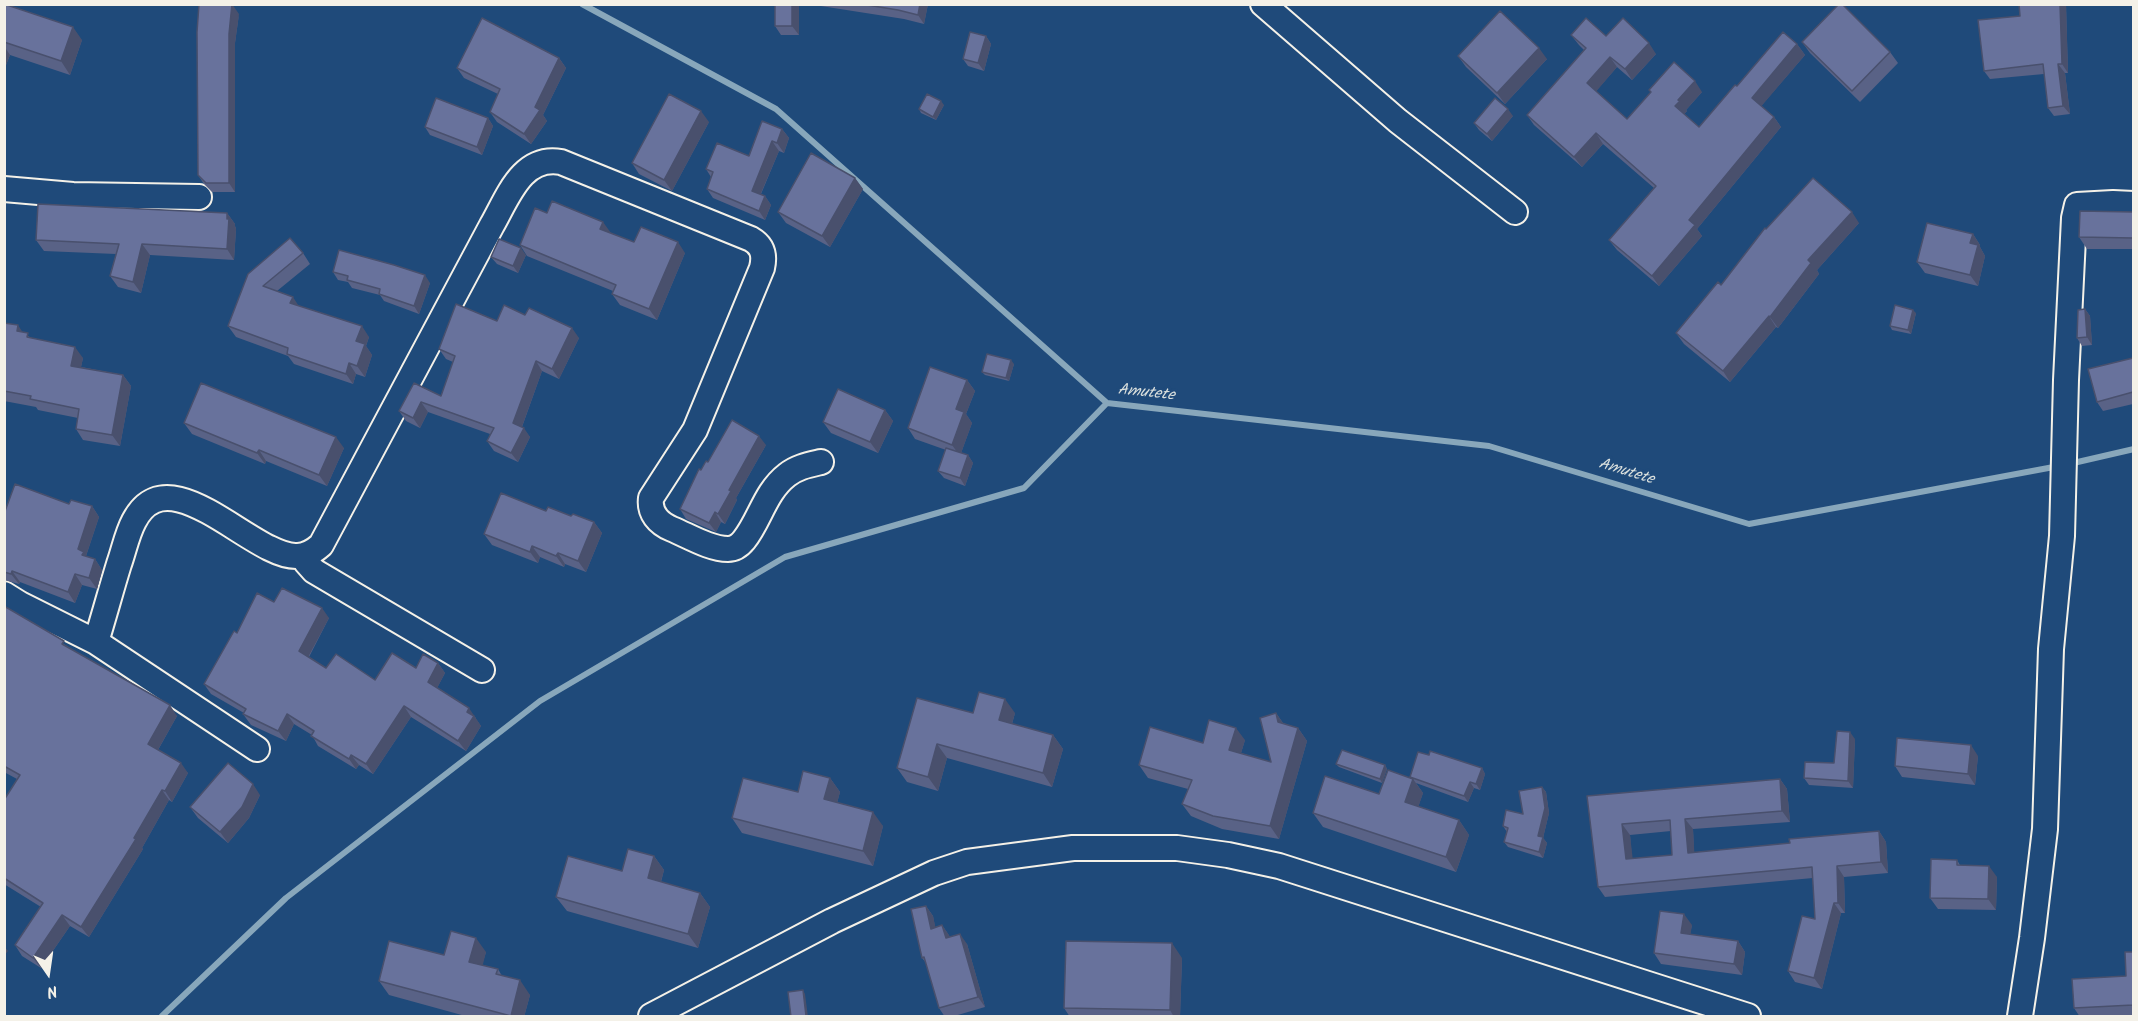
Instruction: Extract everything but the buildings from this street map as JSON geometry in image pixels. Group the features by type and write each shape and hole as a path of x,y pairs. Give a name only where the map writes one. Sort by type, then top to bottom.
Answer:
{"street":[{"path":"1263,4 1398,121 1515,212"},
{"path":"96,642 134,520 149,502 173,499 196,505 277,553 295,557 313,551 325,538 521,174 534,165 544,162 561,162 751,239 759,244 763,251 762,268 694,430 651,498 650,505 656,519 663,525 714,546 729,549 737,547 744,541 771,492 784,477 795,469 821,462"},
{"path":"4,189 73,195 199,197"},
{"path":"2020,1017 2045,830 2051,649 2063,518 2074,218 2077,206 2133,204"},
{"path":"303,556 320,575 482,670"},
{"path":"4,594 96,642 256,749"},
{"path":"651,1017 770,952 934,873 967,862 1012,855 1073,848 1119,847 1177,848 1228,855 1279,866 1748,1017"}],"waterway":[{"path":"582,4 776,109 1107,403"},
{"name":"Amutete","path":"1107,403 1489,446 1749,524 2059,466"},
{"path":"162,1016 286,898 540,701 785,557 1024,488 1107,403"},
{"name":"Amutete","path":"2069,464 2134,449"}]}
